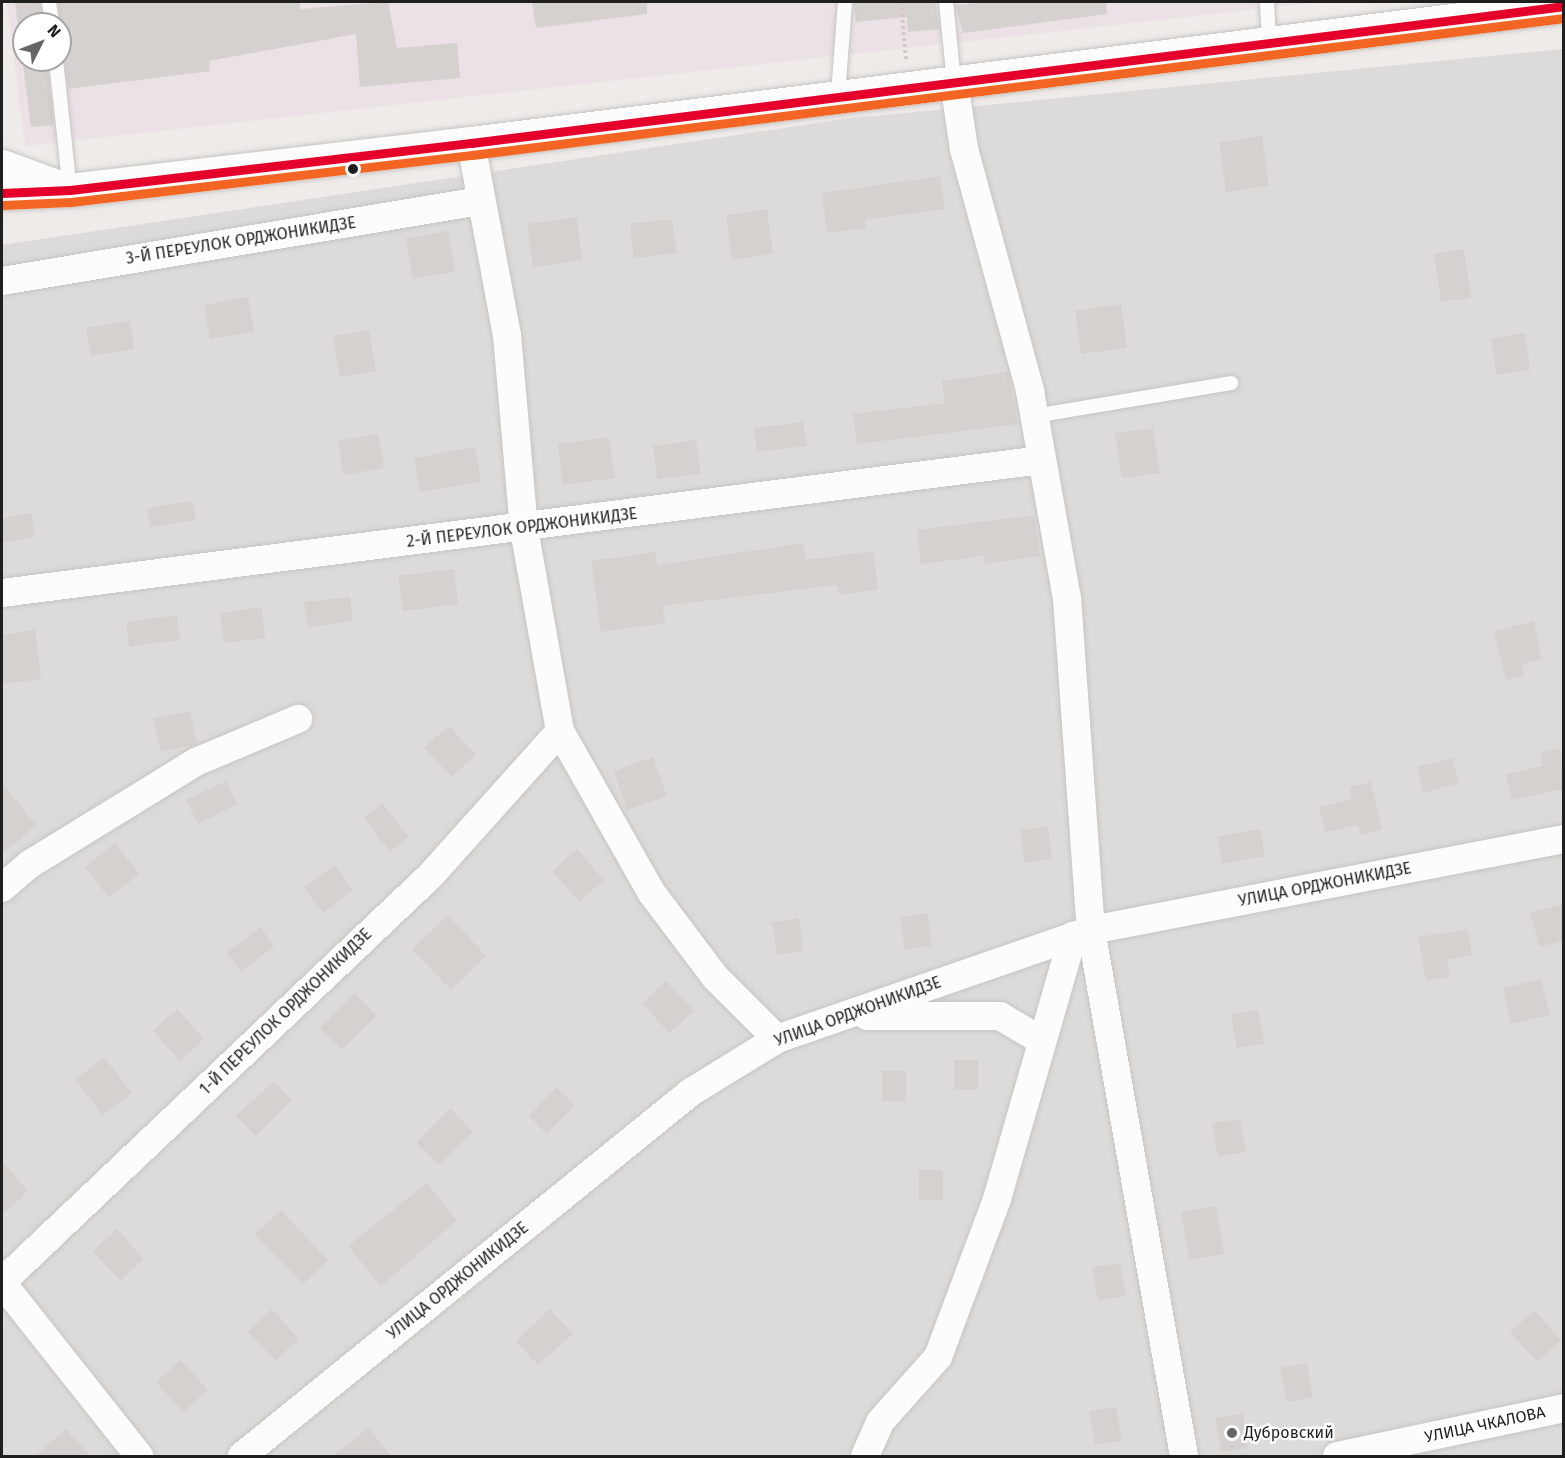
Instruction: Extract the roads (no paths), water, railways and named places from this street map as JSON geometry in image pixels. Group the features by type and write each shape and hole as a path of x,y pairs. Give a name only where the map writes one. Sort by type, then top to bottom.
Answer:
{"street":[{"path":"2,193 70,190 471,143 838,95 1563,6"},
{"path":"954,82 964,149 1034,416 1067,598 1082,933 1184,1456"},
{"path":"471,143 507,335 524,529 560,731 651,892 715,977 777,1039"},
{"path":"2,166 70,190"},
{"name":"3-Й ПЕРЕУЛОК ОРДЖОНИКИДЗЕ","path":"2,281 481,201"},
{"name":"2-Й ПЕРЕУЛОК ОРДЖОНИКИДЗЕ","path":"2,593 524,529 1042,460"},
{"path":"2,888 30,864 196,762 298,719"},
{"name":"1-Й ПЕРЕУЛОК ОРДЖОНИКИДЗЕ","path":"139,1456 2,1282 431,875 560,731"},
{"name":"УЛИЦА ОРДЖОНИКИДЗЕ","path":"242,1456 691,1092 777,1039 1082,933 1563,839"},
{"path":"865,1456 880,1422 938,1357 997,1199 1042,1041 1082,933"},
{"path":"844,1016 1000,1016 1042,1041"},
{"name":"УЛИЦА ЧКАЛОВА","path":"1337,1456 1563,1408"}],"lane":[{"path":"838,95 844,2"},
{"path":"946,2 954,82"},
{"path":"1268,2 1269,42"},
{"path":"57,72 70,190"},
{"path":"1034,416 1231,384"}],"place":[{"name":"Дубровский","path":"1232,1433"}]}
